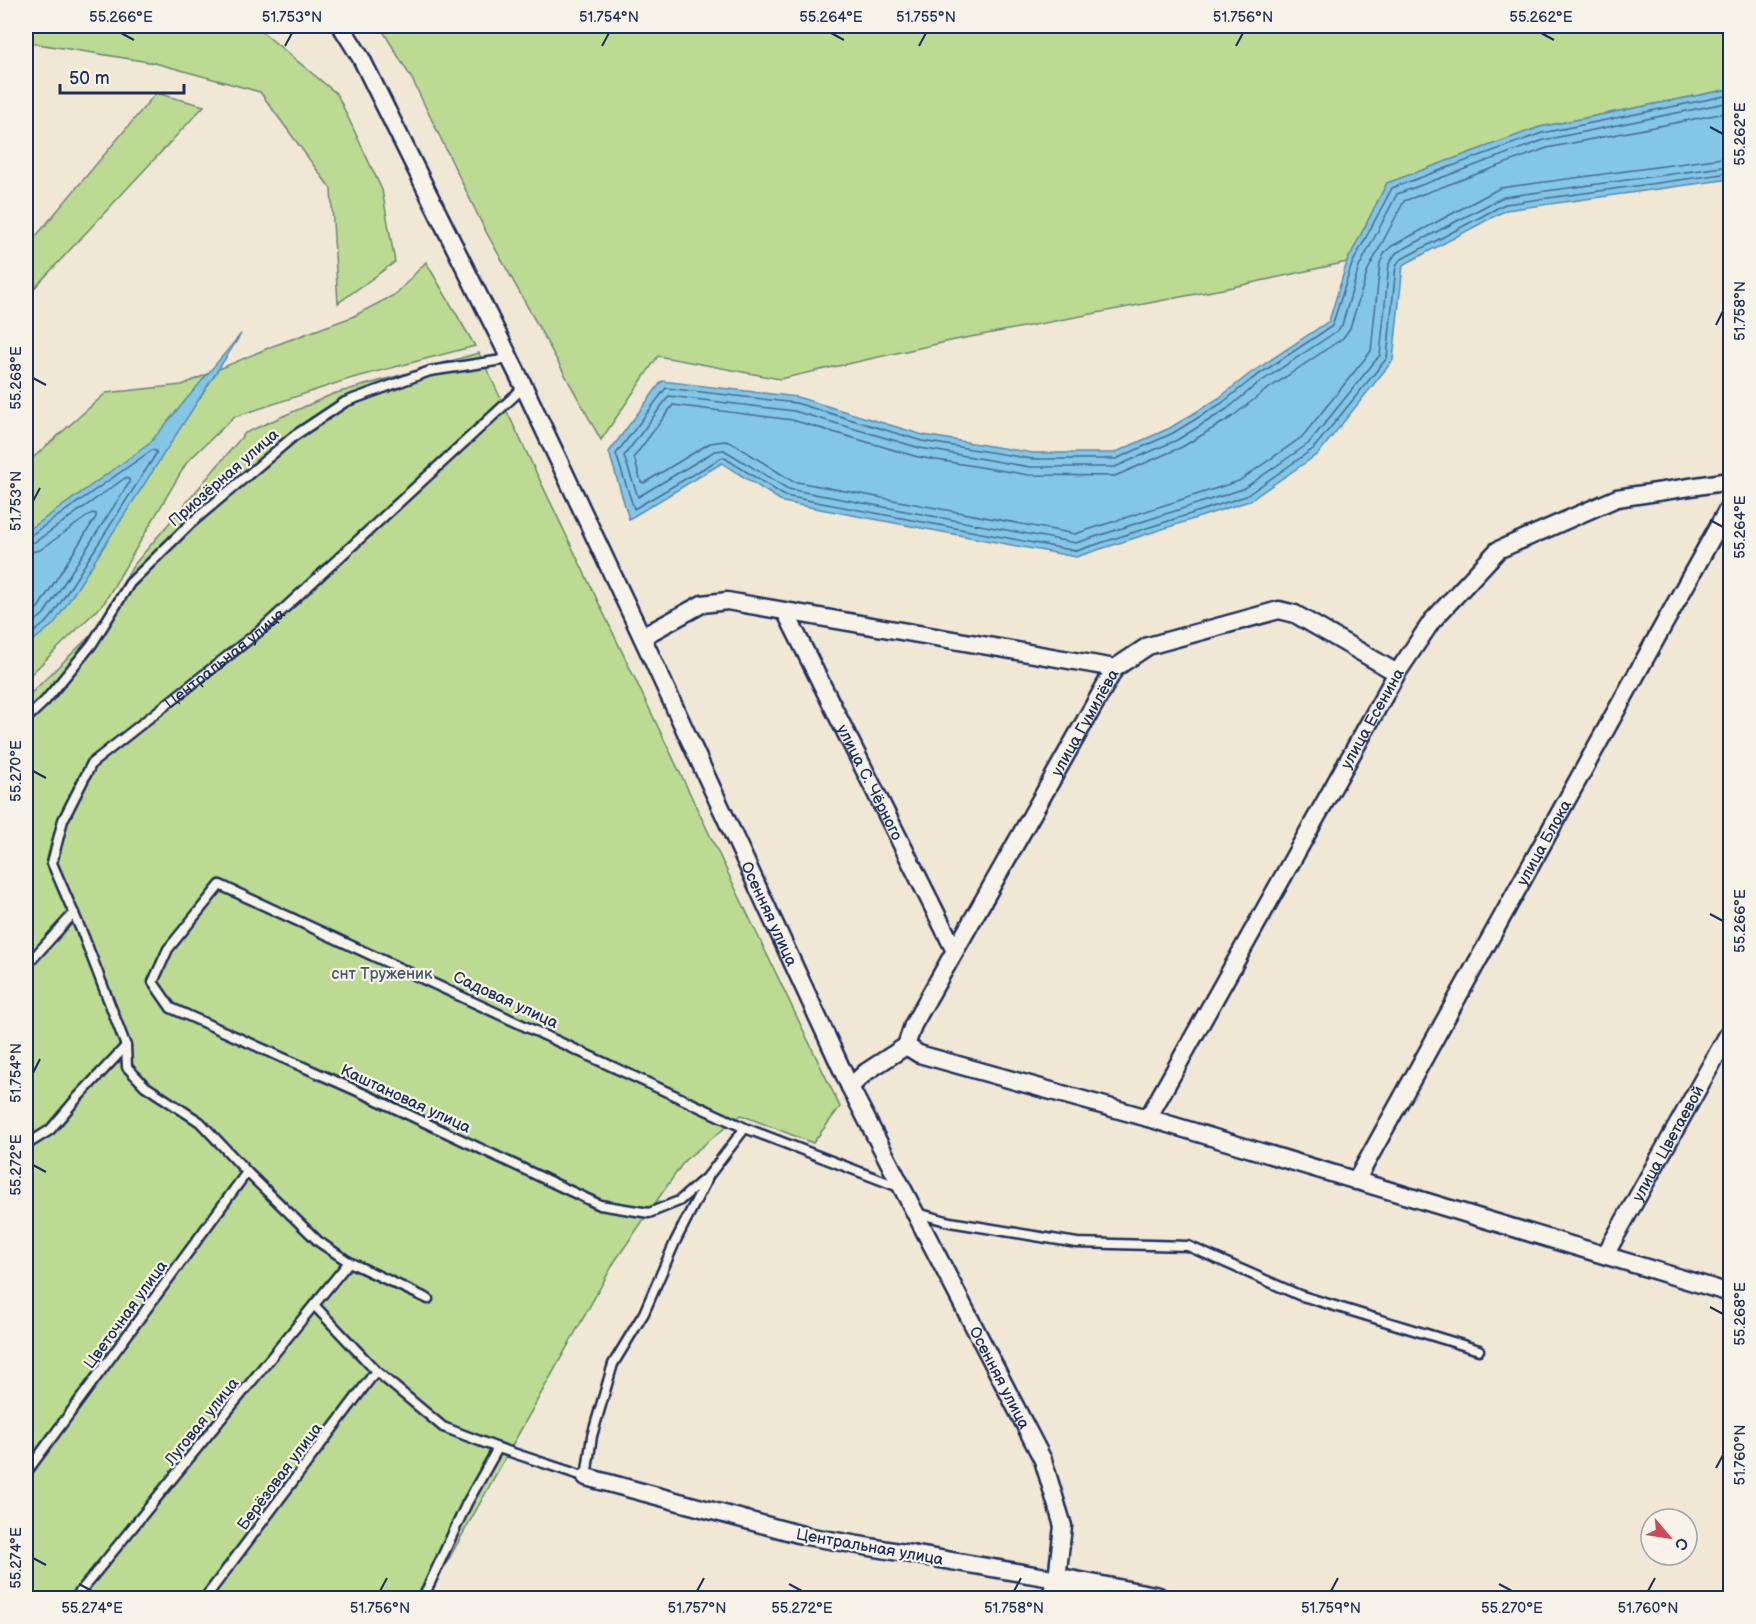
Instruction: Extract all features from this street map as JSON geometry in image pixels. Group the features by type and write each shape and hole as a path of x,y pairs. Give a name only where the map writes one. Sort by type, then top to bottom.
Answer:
{"street":[{"name":"Осенняя улица","path":"340,26 361,58 508,359 524,387 850,1087 1043,1460 1063,1526 1056,1589"},
{"name":"улица Есенина","path":"1148,1118 1397,673 1432,621 1498,549 1617,498 1731,481"},
{"name":"улица Блока","path":"1356,1181 1731,505"},
{"path":"642,637 702,604 727,602 1115,668"},
{"name":"улица Гумилёва","path":"906,1046 913,1025 1115,668 1148,646 1279,610 1295,614 1397,673"},
{"name":"улица С. Чёрного","path":"786,613 955,951"},
{"name":"улица Цветаевой","path":"1605,1255 1731,1031"},
{"path":"850,1087 866,1072 906,1046 919,1054 1148,1118 1731,1293"},
{"name":"Центральная улица","path":"586,1477 806,1536 1056,1589 1157,1599"}],"lane":[{"name":"Приозёрная улица","path":"26,719 45,701 92,644 130,583 191,523 294,436 345,402 430,371 508,359"},
{"name":"Центральная улица","path":"247,1172 200,1122 146,1086 127,1067 126,1046 52,863 63,820 92,764 262,629 524,387"},
{"name":"Садовая улица","path":"220,885 745,1128"},
{"name":"Каштановая улица","path":"220,885 168,950 153,982 171,1008 371,1097 600,1205 649,1213 679,1200 709,1175 745,1128"},
{"path":"26,966 74,913"},
{"path":"26,1145 50,1130 126,1046"},
{"path":"745,1128 900,1187"},
{"path":"247,1172 319,1242 349,1262 428,1299"},
{"name":"Цветочная улица","path":"26,1473 247,1172"},
{"path":"314,1305 376,1371 443,1427 498,1449 586,1477 592,1436 613,1364 644,1313 675,1242 709,1175"},
{"path":"914,1212 950,1222 1077,1243 1188,1246 1299,1295 1479,1350"},
{"name":"Луговая улица","path":"75,1599 349,1262"},
{"name":"Берёзовая улица","path":"206,1599 376,1371"},
{"path":"423,1599 466,1503 498,1449"}],"green space":[{"path":"26,26 255,26 337,94 382,190 395,262 338,303 331,189 260,92 155,63 26,42"},
{"path":"380,26 1730,26 1730,89 1540,127 1387,183 1347,262 1233,287 955,340 780,379 658,356 601,440 484,228 412,79"},
{"path":"156,93 204,106 26,297 26,248"},
{"path":"426,262 475,346 349,379 234,417 187,462 104,603 26,679 26,464 106,393 182,385 273,346 352,317 396,294"},
{"name":"снт Труженик","path":"479,353 840,1107 813,1143 741,1115 685,1160 615,1261 427,1598 26,1598 26,698 93,633 133,566 245,433 333,394"}],"water":[{"path":"1730,89 1730,179 1506,210 1403,265 1393,360 1318,454 1249,501 1076,557 783,502 722,463 629,519 609,452 662,381 797,397 923,435 1033,453 1114,453 1170,428 1219,398 1248,375 1329,321 1347,262 1387,183 1540,127"},
{"path":"241,334 54,624 26,646 26,532 149,444"}]}
